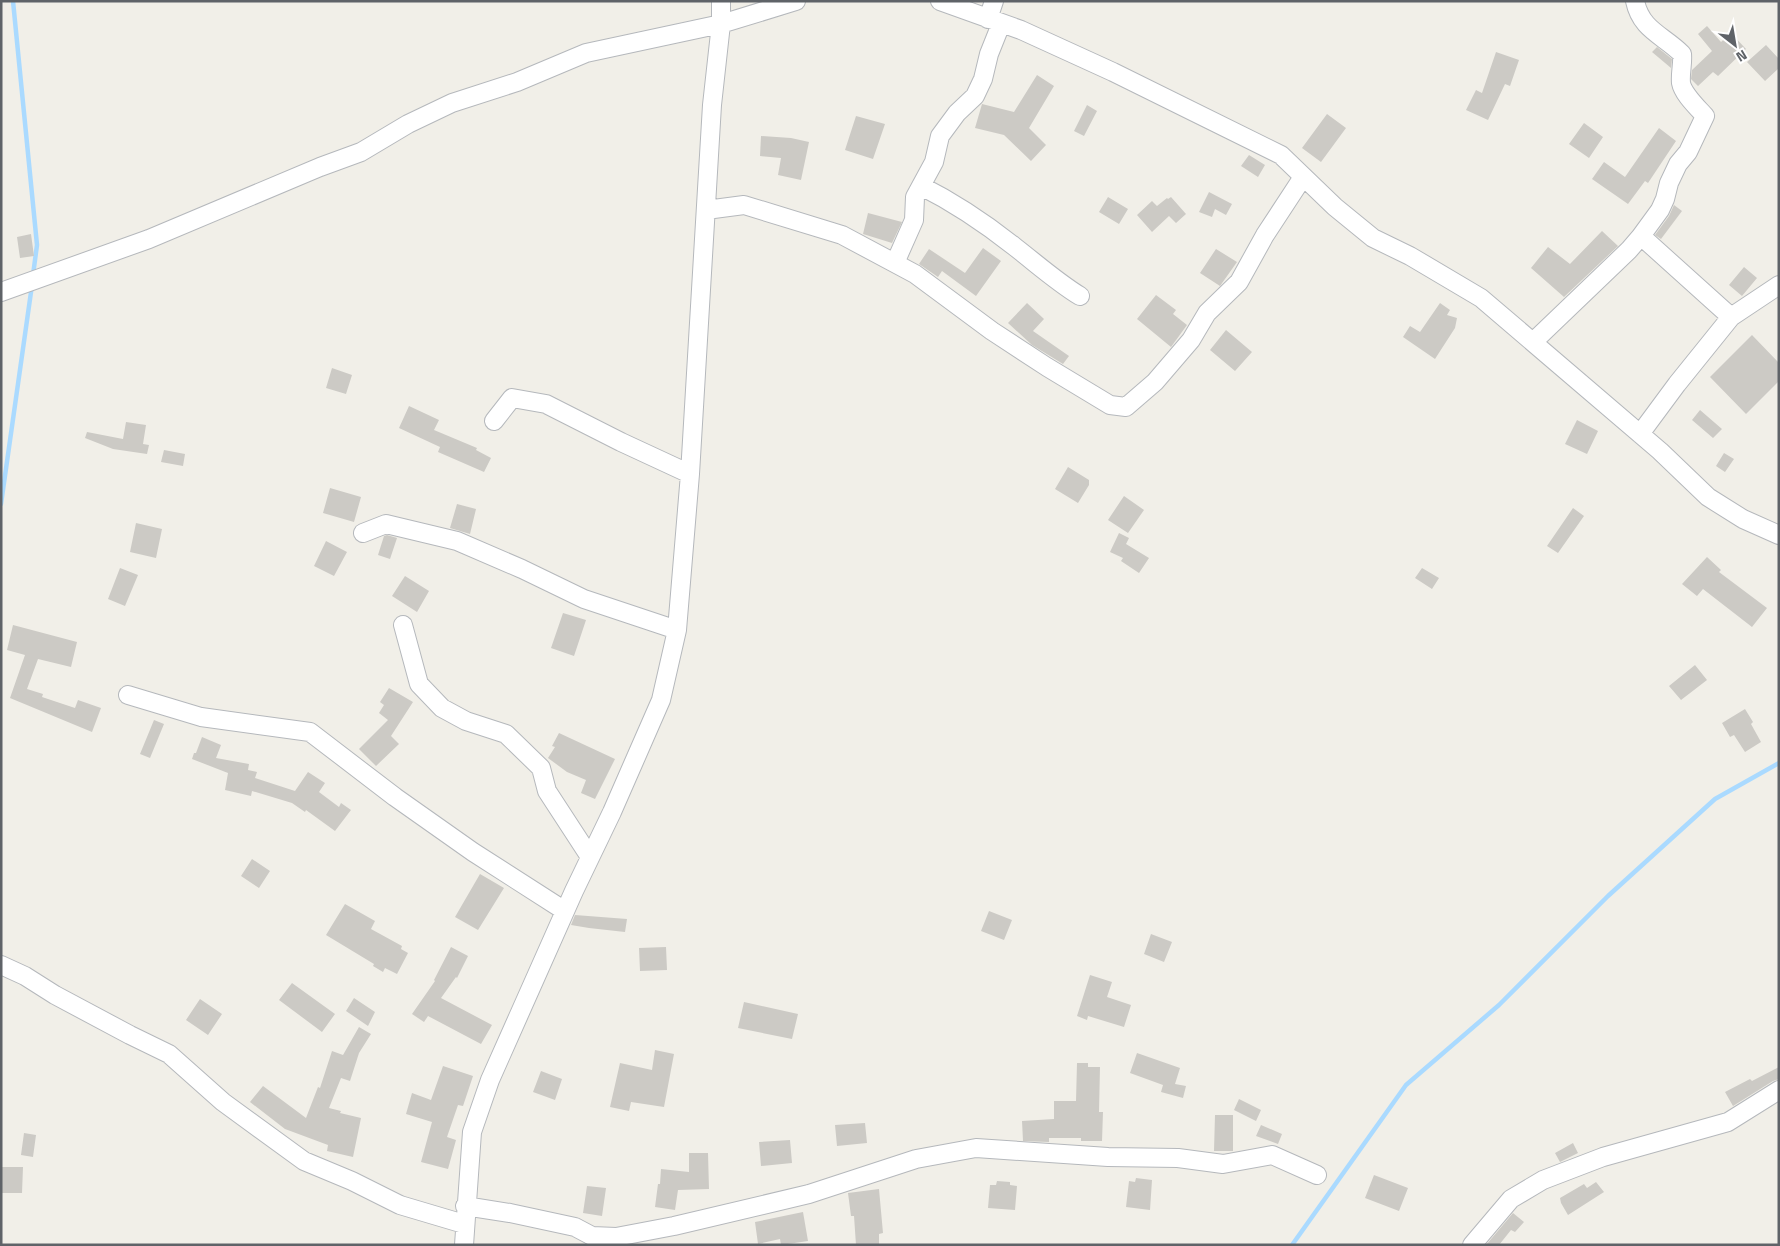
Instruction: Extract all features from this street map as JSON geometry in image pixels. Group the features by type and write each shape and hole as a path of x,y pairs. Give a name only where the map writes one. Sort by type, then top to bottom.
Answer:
{"street":[{"path":"464,1245 465,1206 472,1132 490,1080 661,700 677,630 690,474 712,106 721,24 721,1"},
{"path":"1,292 149,239 320,167 361,152 408,124 452,103 517,82 586,53 721,24 796,1"},
{"path":"940,1 994,22 1021,30 1113,72 1281,155 1335,208 1373,238 1410,256 1481,298 1640,434 1708,497 1743,519 1779,535"},
{"path":"896,263 914,220 915,197 934,162 940,136 957,113 975,96 979,88 994,22 994,1"},
{"path":"1532,342 1641,236 1660,210 1665,200 1669,183 1678,164 1688,152 1704,116 1683,89 1681,81 1682,54 1648,28 1637,11 1635,1"},
{"path":"706,210 744,205 842,235 915,274 992,331 1047,368 1110,405 1126,407 1155,382 1191,340 1207,313 1239,282 1265,235 1303,177"},
{"path":"921,186 970,214 1014,246 1060,284 1080,296"},
{"path":"1641,236 1731,317"},
{"path":"1640,434 1731,317 1779,284"},
{"path":"494,422 512,398 546,404 690,474"},
{"path":"363,533 386,524 458,541 584,599 677,630"},
{"path":"403,625 419,684 442,708 466,721 506,734 541,768 547,792 590,857"},
{"path":"128,695 201,717 310,732 395,797 473,852 565,911"},
{"path":"1,965 25,976 54,995 169,1054 223,1102 304,1161 352,1181 400,1205 464,1224"},
{"path":"1472,1245 1511,1199 1543,1180 1604,1157 1728,1122 1779,1090"},
{"path":"465,1206 510,1213 575,1227 592,1236 616,1237 674,1226 809,1194 916,1159 976,1148 1108,1157 1178,1158 1223,1164 1272,1155 1317,1175"}],"building":[{"path":"1707,26 1721,42 1731,33 1746,49 1718,76 1713,72 1698,86 1691,79 1692,70 1712,51 1698,34"},
{"path":"1766,45 1779,59 1779,68 1765,81 1747,62"},
{"path":"1657,47 1672,59 1671,68 1652,52"},
{"path":"1496,52 1519,60 1510,86 1505,84 1488,120 1466,110 1476,90 1482,93"},
{"path":"1037,75 1054,86 1029,128 1046,145 1031,161 1004,135 975,128 982,104 1014,112"},
{"path":"1087,105 1097,111 1084,136 1074,131"},
{"path":"1327,114 1346,128 1321,162 1302,148"},
{"path":"856,116 885,124 873,159 845,150"},
{"path":"1584,123 1603,137 1589,158 1569,144"},
{"path":"1659,128 1676,141 1648,183 1645,181 1628,204 1592,179 1604,162 1625,177"},
{"path":"761,136 791,138 809,142 801,180 778,175 781,158 760,156"},
{"path":"1249,155 1265,165 1258,177 1241,166"},
{"path":"1209,192 1232,204 1226,215 1215,209 1212,217 1199,212"},
{"path":"1108,197 1128,209 1119,224 1099,212"},
{"path":"1171,197 1186,214 1176,223 1169,216 1152,232 1137,215 1152,201 1157,206"},
{"path":"1674,205 1682,211 1661,239 1655,235 1669,216"},
{"path":"868,213 902,222 892,243 863,234"},
{"path":"1602,231 1618,246 1564,297 1531,268 1548,247 1570,264"},
{"path":"31,234 34,256 20,258 17,237"},
{"path":"983,248 1001,261 976,296 942,271 938,277 919,264 929,249 965,273"},
{"path":"1216,249 1237,262 1220,286 1200,273"},
{"path":"1744,267 1757,278 1742,296 1729,285"},
{"path":"1156,295 1176,310 1173,314 1187,325 1171,347 1137,319"},
{"path":"1027,303 1044,319 1033,331 1069,356 1063,364 1032,345 1008,323"},
{"path":"1440,303 1450,310 1447,315 1457,318 1455,328 1435,359 1403,337 1410,326 1420,332"},
{"path":"1226,330 1252,352 1235,371 1210,350"},
{"path":"1752,335 1779,363 1779,381 1746,414 1710,377"},
{"path":"332,368 352,375 346,394 326,388"},
{"path":"409,406 439,420 434,430 477,448 476,450 491,458 484,472 438,452 440,447 399,428"},
{"path":"1700,410 1722,429 1713,438 1692,420"},
{"path":"1577,420 1598,431 1587,454 1565,444"},
{"path":"126,422 146,425 143,444 149,445 147,454 113,449 85,438 87,432 123,439"},
{"path":"164,450 185,454 183,466 161,462"},
{"path":"1724,453 1734,459 1725,472 1716,466"},
{"path":"1068,467 1089,480 1089,485 1078,503 1055,489"},
{"path":"330,488 361,497 354,522 323,513"},
{"path":"1124,496 1144,510 1128,533 1108,520"},
{"path":"457,504 476,509 470,534 450,528"},
{"path":"1573,508 1584,516 1558,553 1547,546"},
{"path":"136,523 162,529 156,558 130,552"},
{"path":"1119,533 1129,538 1126,544 1149,558 1139,573 1121,561 1123,558 1110,552"},
{"path":"384,536 397,538 390,559 378,555"},
{"path":"326,541 347,552 334,576 314,566"},
{"path":"1707,557 1721,570 1719,572 1767,608 1752,627 1703,589 1697,596 1682,584"},
{"path":"120,568 138,575 125,606 108,599"},
{"path":"1422,568 1439,578 1432,589 1415,578"},
{"path":"405,576 429,591 417,612 392,596"},
{"path":"563,613 586,620 574,656 551,648"},
{"path":"13,625 77,642 71,667 38,659 27,689 43,694 42,697 75,708 78,700 101,708 92,732 10,698 25,655 7,650"},
{"path":"1695,665 1707,680 1681,700 1669,686"},
{"path":"389,688 413,702 391,736 399,744 376,766 359,749 388,720 379,713 384,705 380,702"},
{"path":"1745,709 1753,722 1751,724 1761,742 1745,752 1734,735 1730,737 1722,723"},
{"path":"154,720 164,724 150,758 140,754"},
{"path":"559,733 615,759 595,799 581,793 586,780 567,772 548,758 555,747 552,746"},
{"path":"202,737 221,745 216,758 249,764 248,770 257,772 255,778 295,791 308,772 325,783 319,792 339,807 341,803 351,810 335,831 306,810 305,812 292,803 252,791 251,796 225,790 228,773 192,759"},
{"path":"252,859 270,871 259,888 241,876"},
{"path":"480,874 504,888 478,930 455,917"},
{"path":"345,904 375,921 371,929 402,946 401,949 408,953 397,974 385,968 383,972 373,966 374,964 326,935"},
{"path":"989,911 1012,920 1004,940 981,931"},
{"path":"575,915 627,919 625,932 571,925"},
{"path":"1151,934 1172,942 1164,962 1144,954"},
{"path":"451,947 468,956 457,978 441,998 492,1025 481,1044 428,1016 424,1022 412,1014 435,981"},
{"path":"666,947 667,970 640,971 639,948"},
{"path":"1090,975 1112,982 1107,997 1131,1005 1124,1027 1088,1016 1087,1020 1077,1016"},
{"path":"292,983 335,1014 322,1032 279,1000"},
{"path":"354,998 375,1012 368,1026 346,1011"},
{"path":"200,999 222,1014 208,1035 186,1020"},
{"path":"744,1002 798,1014 792,1039 738,1028"},
{"path":"359,1027 371,1034 359,1053 350,1081 341,1078 329,1108 361,1118 353,1157 327,1151 328,1145 285,1129 250,1102 263,1086 306,1118 318,1087 320,1088 332,1051 343,1055"},
{"path":"655,1050 674,1054 664,1107 631,1102 629,1111 610,1107 620,1063 652,1070"},
{"path":"1137,1053 1180,1068 1175,1084 1186,1086 1183,1098 1161,1092 1163,1085 1130,1073"},
{"path":"1077,1063 1088,1063 1088,1067 1100,1067 1099,1112 1103,1112 1102,1141 1081,1141 1081,1138 1049,1138 1049,1142 1023,1141 1022,1121 1054,1119 1054,1101 1076,1101"},
{"path":"443,1066 473,1076 463,1106 458,1105 447,1137 456,1140 448,1169 421,1162 432,1122 406,1114 412,1093 431,1100"},
{"path":"1779,1067 1779,1079 1733,1106 1725,1092"},
{"path":"541,1071 562,1079 555,1100 533,1092"},
{"path":"1239,1099 1261,1110 1256,1121 1234,1110"},
{"path":"1215,1115 1233,1115 1233,1151 1214,1151"},
{"path":"865,1123 867,1143 837,1146 835,1125"},
{"path":"1261,1125 1282,1134 1278,1144 1256,1136"},
{"path":"24,1133 36,1135 33,1157 21,1155"},
{"path":"790,1140 792,1163 761,1166 759,1142"},
{"path":"1573,1143 1578,1153 1560,1162 1555,1153"},
{"path":"689,1153 708,1153 709,1189 678,1190 675,1210 655,1207 661,1169 689,1172"},
{"path":"1,1167 23,1167 22,1193 1,1193"},
{"path":"1374,1175 1408,1188 1399,1211 1365,1198"},
{"path":"1136,1178 1152,1180 1150,1210 1126,1207 1129,1181 1135,1182"},
{"path":"997,1181 1010,1182 1010,1185 1017,1186 1015,1210 988,1208 990,1185 996,1185"},
{"path":"1596,1182 1604,1192 1568,1215 1560,1198 1584,1184 1587,1188"},
{"path":"587,1186 606,1188 602,1216 583,1213"},
{"path":"879,1189 883,1233 879,1234 879,1245 856,1245 854,1216 851,1216 848,1193"},
{"path":"803,1212 808,1241 781,1245 780,1239 758,1244 755,1222"},
{"path":"1513,1213 1524,1222 1515,1232 1511,1230 1499,1245 1486,1245"}],"waterway":[{"path":"13,1 37,245 33,275"},
{"path":"1,504 32,285"},
{"path":"1292,1245 1406,1085 1499,1005 1608,896 1715,799 1779,763"}]}
